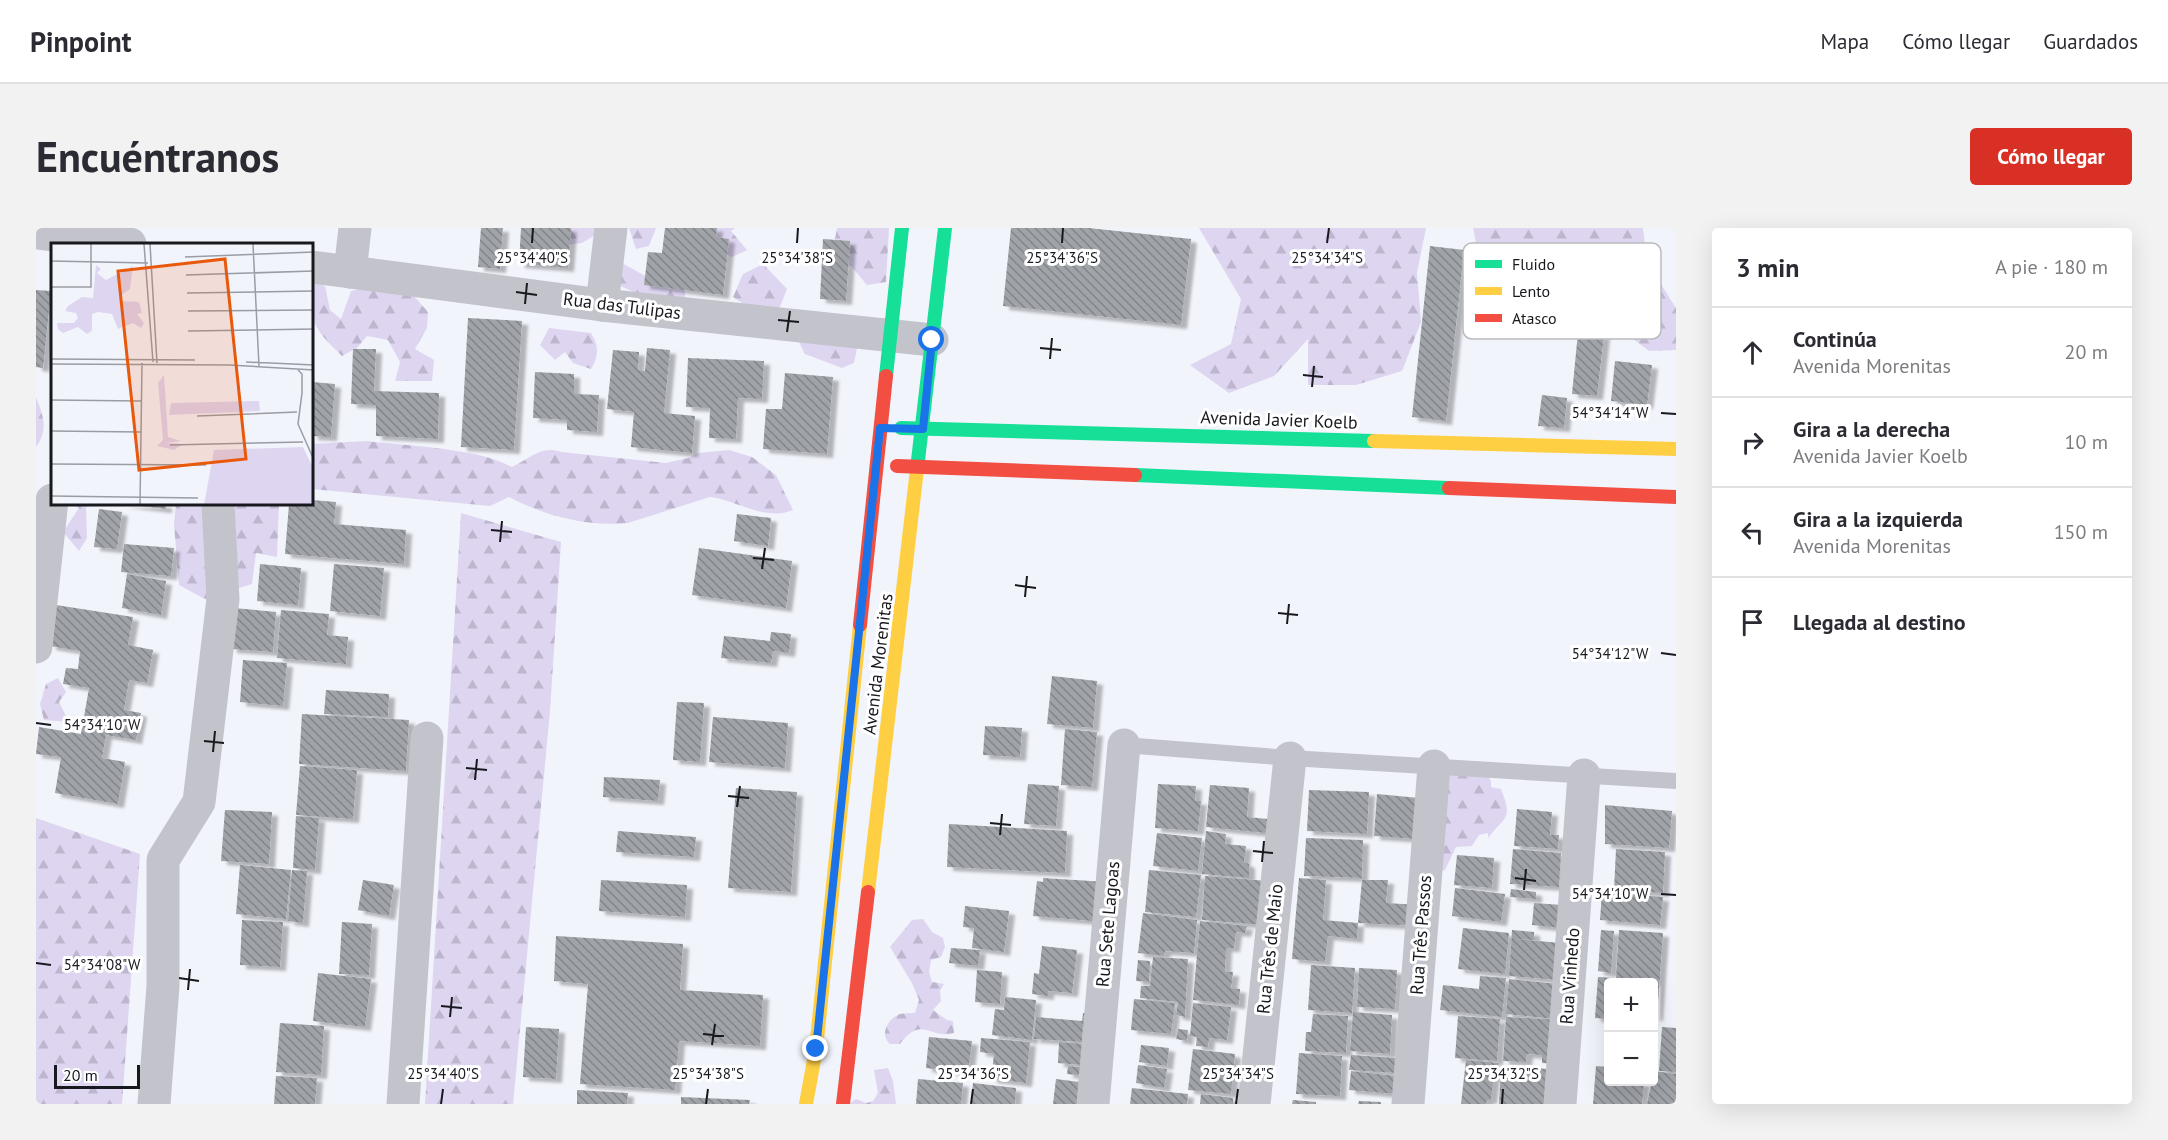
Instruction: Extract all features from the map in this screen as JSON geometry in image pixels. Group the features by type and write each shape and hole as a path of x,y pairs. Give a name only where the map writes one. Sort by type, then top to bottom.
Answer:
{"main road":[{"name":"Avenida Morenitas","path":"806,1104 816,1049 902,228"},
{"name":"Avenida Morenitas","path":"843,1104 919,467 945,228"},
{"name":"Avenida Javier Koelb","path":"880,428 1676,449"},
{"path":"878,464 1676,497"}],"street":[{"path":"350,272 355,228"},
{"path":"602,305 611,228"},
{"path":"36,234 123,243"},
{"name":"Rua das Tulipas","path":"314,267 602,305 932,340"},
{"path":"36,647 51,506"},
{"path":"154,1104 163,986 163,860 199,802 223,599 218,506"},
{"path":"403,1104 427,738"},
{"name":"Rua Sete Lagoas","path":"1093,1104 1124,745"},
{"name":"Rua Três de Maio","path":"1254,1104 1290,758"},
{"name":"Rua Três Passos","path":"1408,1104 1434,766"},
{"name":"Rua Vinhedo","path":"1560,1104 1584,776"}],"lane":[{"path":"1124,745 1290,758 1676,781"}],"green space":[{"path":"567,228 598,228 597,234 582,243 566,245"},
{"path":"629,228 656,228 649,246 636,249"},
{"path":"708,228 735,228 731,231 747,250 732,257 710,247"},
{"path":"837,228 889,228 886,282 867,285 851,266 831,260"},
{"path":"1199,228 1426,228 1417,273 1421,322 1402,371 1356,385 1308,385 1308,339 1274,376 1229,393 1190,365 1231,344 1241,299"},
{"path":"1473,228 1643,228 1645,243 1476,243"},
{"path":"620,262 649,278 685,283 685,310 668,308 610,281"},
{"path":"763,264 787,289 777,314 748,307 733,297 743,274"},
{"path":"314,281 325,286 330,310 341,319 351,291 387,283 402,286 428,312 427,328 415,349 434,360 432,381 395,381 400,362 388,340 367,336 357,348 342,356 318,330 315,323"},
{"path":"1661,284 1676,308 1676,350 1649,351 1633,339 1661,339"},
{"path":"549,328 591,333 596,342 597,351 596,360 591,369 573,363 565,352 555,360 540,345"},
{"path":"796,336 858,343 854,363 842,368 805,354"},
{"path":"36,397 43,416 44,428 36,447"},
{"path":"367,441 421,446 481,456 512,467 547,450 666,463 699,453 729,450 752,457 776,475 793,510 783,513 762,512 710,497 628,523 613,524 567,519 537,510 509,497 490,506 314,489 314,444"},
{"path":"76,506 91,506 86,507 87,538 79,551 63,532 79,508"},
{"path":"176,506 209,506 212,603 179,585 174,524"},
{"path":"235,506 279,506 277,557 256,553 252,584 239,588 230,545"},
{"path":"461,513 561,542 550,711 513,1104 425,1104"},
{"path":"58,678 66,692 59,702 69,722 44,720 40,704 46,684"},
{"path":"1456,769 1486,773 1491,781 1491,787 1501,789 1507,812 1503,821 1488,838 1488,833 1479,835 1472,846 1456,847 1445,870 1441,871 1441,782"},
{"path":"36,818 140,854 122,1104 36,1104"},
{"path":"923,919 932,932 943,938 945,947 941,957 931,960 929,972 932,982 944,984 940,991 941,1001 933,1010 947,1020 953,1021 954,1033 946,1034 920,1029 908,1035 900,1044 890,1044 885,1036 886,1027 900,1014 915,1013 919,1000 912,983 890,947 912,920"},
{"path":"888,1068 893,1081 896,1104 849,1104 856,1099 866,1103 873,1101 878,1093 874,1070"}],"building":[{"path":"481,228 503,228 500,269 478,267"},
{"path":"521,228 571,228 568,268 519,264"},
{"path":"665,228 717,228 716,237 729,239 723,295 644,285 648,252 662,253"},
{"path":"1011,228 1089,228 1191,239 1181,325 1003,306"},
{"path":"823,239 850,241 846,301 820,299"},
{"path":"1430,246 1463,250 1446,421 1412,417"},
{"path":"36,290 51,291 43,368 36,367"},
{"path":"468,318 522,321 514,450 461,447"},
{"path":"1577,339 1604,339 1597,396 1572,394"},
{"path":"647,348 670,350 664,413 695,416 692,453 631,447 634,412 607,409 613,350 639,352 638,370 645,371"},
{"path":"353,349 376,349 374,391 439,393 438,439 376,436 376,405 351,404"},
{"path":"688,358 764,361 762,399 738,398 736,439 709,438 710,408 686,407"},
{"path":"1615,361 1652,365 1647,405 1611,401"},
{"path":"535,372 574,374 574,394 599,395 597,432 567,430 567,420 533,418"},
{"path":"785,373 833,377 827,454 763,449 766,409 782,409"},
{"path":"314,382 335,384 331,437 314,436"},
{"path":"1542,395 1567,398 1564,428 1538,426"},
{"path":"314,500 336,502 334,524 406,530 404,564 285,554 289,506 314,506"},
{"path":"140,506 166,506 166,509"},
{"path":"99,509 122,512 117,549 94,547"},
{"path":"737,514 771,518 768,546 734,541"},
{"path":"124,544 174,548 171,576 121,572"},
{"path":"699,548 792,561 786,608 692,595"},
{"path":"260,564 301,568 298,605 257,601"},
{"path":"334,564 384,568 380,616 330,611"},
{"path":"127,574 166,581 161,615 122,608"},
{"path":"56,605 133,617 128,645 153,650 147,683 129,680 124,710 141,713 136,740 106,735 102,758 125,762 118,804 55,793 61,757 36,754 39,727 81,734 89,688 63,684 66,668 78,669 80,651 50,646"},
{"path":"234,608 276,612 273,652 231,649"},
{"path":"281,610 329,614 327,635 348,637 346,664 277,658"},
{"path":"771,632 791,634 789,653 773,651 771,663 721,658 724,636 770,641"},
{"path":"243,660 287,663 283,706 240,702"},
{"path":"1052,676 1097,681 1093,728 1047,724"},
{"path":"326,690 389,694 388,717 324,714"},
{"path":"677,702 704,703 700,762 673,760"},
{"path":"302,714 409,720 406,771 299,764"},
{"path":"713,717 788,723 785,768 709,762"},
{"path":"985,726 1022,728 1020,757 983,755"},
{"path":"1065,729 1097,732 1092,787 1061,785"},
{"path":"300,766 357,770 353,819 296,815"},
{"path":"604,777 660,780 658,801 603,797"},
{"path":"1028,784 1059,786 1056,826 1024,824"},
{"path":"1158,784 1196,786 1195,801 1201,801 1198,831 1155,828"},
{"path":"1210,785 1249,788 1247,817 1268,819 1266,833 1206,827"},
{"path":"736,788 797,792 791,892 728,888"},
{"path":"1309,790 1369,792 1367,834 1307,831"},
{"path":"1377,794 1419,798 1416,839 1374,836"},
{"path":"1605,805 1672,811 1669,848 1605,844"},
{"path":"1517,809 1552,812 1550,835 1559,835 1558,849 1514,846"},
{"path":"225,810 272,812 269,864 221,861"},
{"path":"296,816 319,818 315,870 293,868"},
{"path":"949,824 1067,831 1065,873 947,867"},
{"path":"618,831 696,837 694,857 616,852"},
{"path":"1206,831 1226,834 1225,844 1246,846 1244,862 1249,864 1249,878 1202,874"},
{"path":"1157,833 1202,838 1198,871 1153,866"},
{"path":"1306,838 1363,840 1362,878 1304,876"},
{"path":"1513,849 1561,853 1559,887 1510,884"},
{"path":"1616,849 1665,852 1663,893 1614,890"},
{"path":"1457,855 1494,858 1492,888 1454,885"},
{"path":"240,865 291,870 286,919 236,914"},
{"path":"292,870 307,871 303,923 288,921"},
{"path":"1149,870 1201,875 1196,917 1145,912"},
{"path":"1205,876 1268,881 1264,925 1202,920"},
{"path":"1043,878 1107,882 1104,922 1033,916 1037,881 1043,882"},
{"path":"1299,878 1326,880 1323,920 1358,923 1357,939 1328,936 1325,962 1292,959"},
{"path":"363,880 394,885 389,916 358,910"},
{"path":"601,880 687,885 685,917 599,911"},
{"path":"1362,880 1388,880 1386,903 1420,905 1418,926 1358,923"},
{"path":"1455,888 1505,894 1501,922 1452,916"},
{"path":"1511,889 1536,892 1536,899 1510,897"},
{"path":"1602,892 1663,897 1660,925 1600,920"},
{"path":"1534,903 1562,905 1561,928 1532,925"},
{"path":"965,906 1009,911 1004,952 972,948 974,928 963,927"},
{"path":"1143,913 1197,920 1194,953 1165,951 1164,956 1138,953"},
{"path":"242,920 283,922 280,967 240,965"},
{"path":"1200,921 1247,926 1245,933 1236,932 1234,948 1226,948 1225,972 1233,972 1231,988 1240,989 1239,1005 1193,1000"},
{"path":"342,922 372,924 369,975 339,974"},
{"path":"1463,928 1509,933 1505,974 1458,969"},
{"path":"1512,930 1534,932 1534,940 1515,939 1561,943 1558,980 1509,976"},
{"path":"1601,930 1614,931 1611,973 1598,971"},
{"path":"1619,930 1663,933 1658,1003 1658,978 1616,978"},
{"path":"556,936 683,944 680,990 763,995 760,1046 679,1041 675,1090 580,1084 588,984 554,981"},
{"path":"1042,946 1077,950 1072,993 1048,991 1048,996 1032,994 1034,973 1039,974"},
{"path":"951,948 980,950 978,966 949,963"},
{"path":"1153,957 1188,959 1185,1017 1176,1015 1178,1002 1140,998 1141,986 1150,986"},
{"path":"1138,960 1150,961 1149,982 1136,981"},
{"path":"1311,965 1355,968 1352,1013 1308,1010"},
{"path":"1359,968 1397,970 1395,1009 1357,1007"},
{"path":"977,970 1002,972 1000,1004 975,1002"},
{"path":"318,973 371,979 365,1027 313,1021"},
{"path":"1480,976 1506,978 1502,1017 1440,1010 1443,985 1479,989"},
{"path":"1598,977 1616,978 1604,978 1604,1019 1595,1018"},
{"path":"1509,979 1558,984 1555,1019 1506,1014"},
{"path":"1005,997 1036,1000 1032,1040 992,1035 995,1009 1004,1010"},
{"path":"1134,999 1175,1003 1171,1034 1131,1030"},
{"path":"1193,1003 1231,1007 1227,1040 1209,1038 1208,1047 1196,1046 1197,1037 1190,1036"},
{"path":"1353,1012 1392,1015 1390,1054 1350,1051"},
{"path":"1083,1013 1098,1013 1083,1029 1082,1042 1034,1039 1036,1017 1082,1021"},
{"path":"1313,1014 1348,1016 1346,1053 1305,1051 1306,1032 1311,1032"},
{"path":"1458,1016 1500,1019 1497,1061 1455,1058"},
{"path":"1506,1017 1562,1020 1560,1064 1542,1063 1542,1055 1527,1054 1526,1062 1503,1061"},
{"path":"280,1023 324,1026 321,1075 276,1072"},
{"path":"526,1027 559,1029 556,1079 523,1077"},
{"path":"1662,1027 1676,1028 1676,1072 1659,1071"},
{"path":"1178,1029 1188,1030 1187,1041 1176,1039"},
{"path":"929,1037 972,1041 968,1073 926,1068"},
{"path":"981,1038 1030,1042 1026,1083 991,1079 994,1054 980,1052"},
{"path":"1059,1042 1084,1044 1082,1065 1058,1063"},
{"path":"1141,1045 1169,1048 1167,1066 1139,1062"},
{"path":"1193,1049 1235,1054 1231,1094 1188,1090"},
{"path":"1299,1053 1342,1056 1340,1096 1296,1094"},
{"path":"1351,1055 1397,1058 1396,1073 1349,1070"},
{"path":"1466,1060 1499,1063 1497,1076 1494,1076 1491,1100 1487,1100 1486,1104 1461,1104"},
{"path":"1138,1065 1167,1069 1164,1088 1136,1083"},
{"path":"1501,1065 1559,1070 1557,1104 1499,1104"},
{"path":"1068,1066 1088,1068 1087,1076 1067,1074"},
{"path":"1596,1066 1604,1067 1604,1086 1644,1086 1642,1104 1593,1104"},
{"path":"1351,1071 1396,1076 1395,1094 1349,1090"},
{"path":"1658,1072 1676,1074 1676,1104 1647,1104 1651,1086 1658,1086"},
{"path":"276,1076 317,1078 315,1104 274,1104"},
{"path":"918,1079 963,1083 961,1104 916,1104"},
{"path":"1056,1079 1079,1082 1077,1104 1053,1104"},
{"path":"973,1083 1016,1088 1015,1104 971,1104"},
{"path":"1132,1088 1188,1094 1187,1104 1130,1104"},
{"path":"577,1090 628,1093 627,1104 577,1104"},
{"path":"1201,1094 1233,1098 1233,1104 1200,1104"},
{"path":"681,1097 750,1100 749,1104 681,1104"},
{"path":"1293,1100 1316,1102 1316,1104 1292,1104"},
{"path":"1359,1101 1381,1102 1381,1104 1358,1104"}],"traffic: fast":[{"path":"886,376 902,228"},
{"path":"917,469 945,228"},
{"path":"901,428 1374,441"},
{"path":"1135,475 1449,488"}],"traffic: slow":[{"path":"1374,441 1676,449"},
{"path":"868,892 917,469"},
{"path":"806,1104 816,1049 860,625"}],"traffic: jam":[{"path":"860,625 886,376"},
{"path":"897,466 1135,475"},
{"path":"1449,488 1676,497"},
{"path":"843,1104 868,892"}],"route":[{"path":"816,1049 880,428 923,429 932,340"}]}
